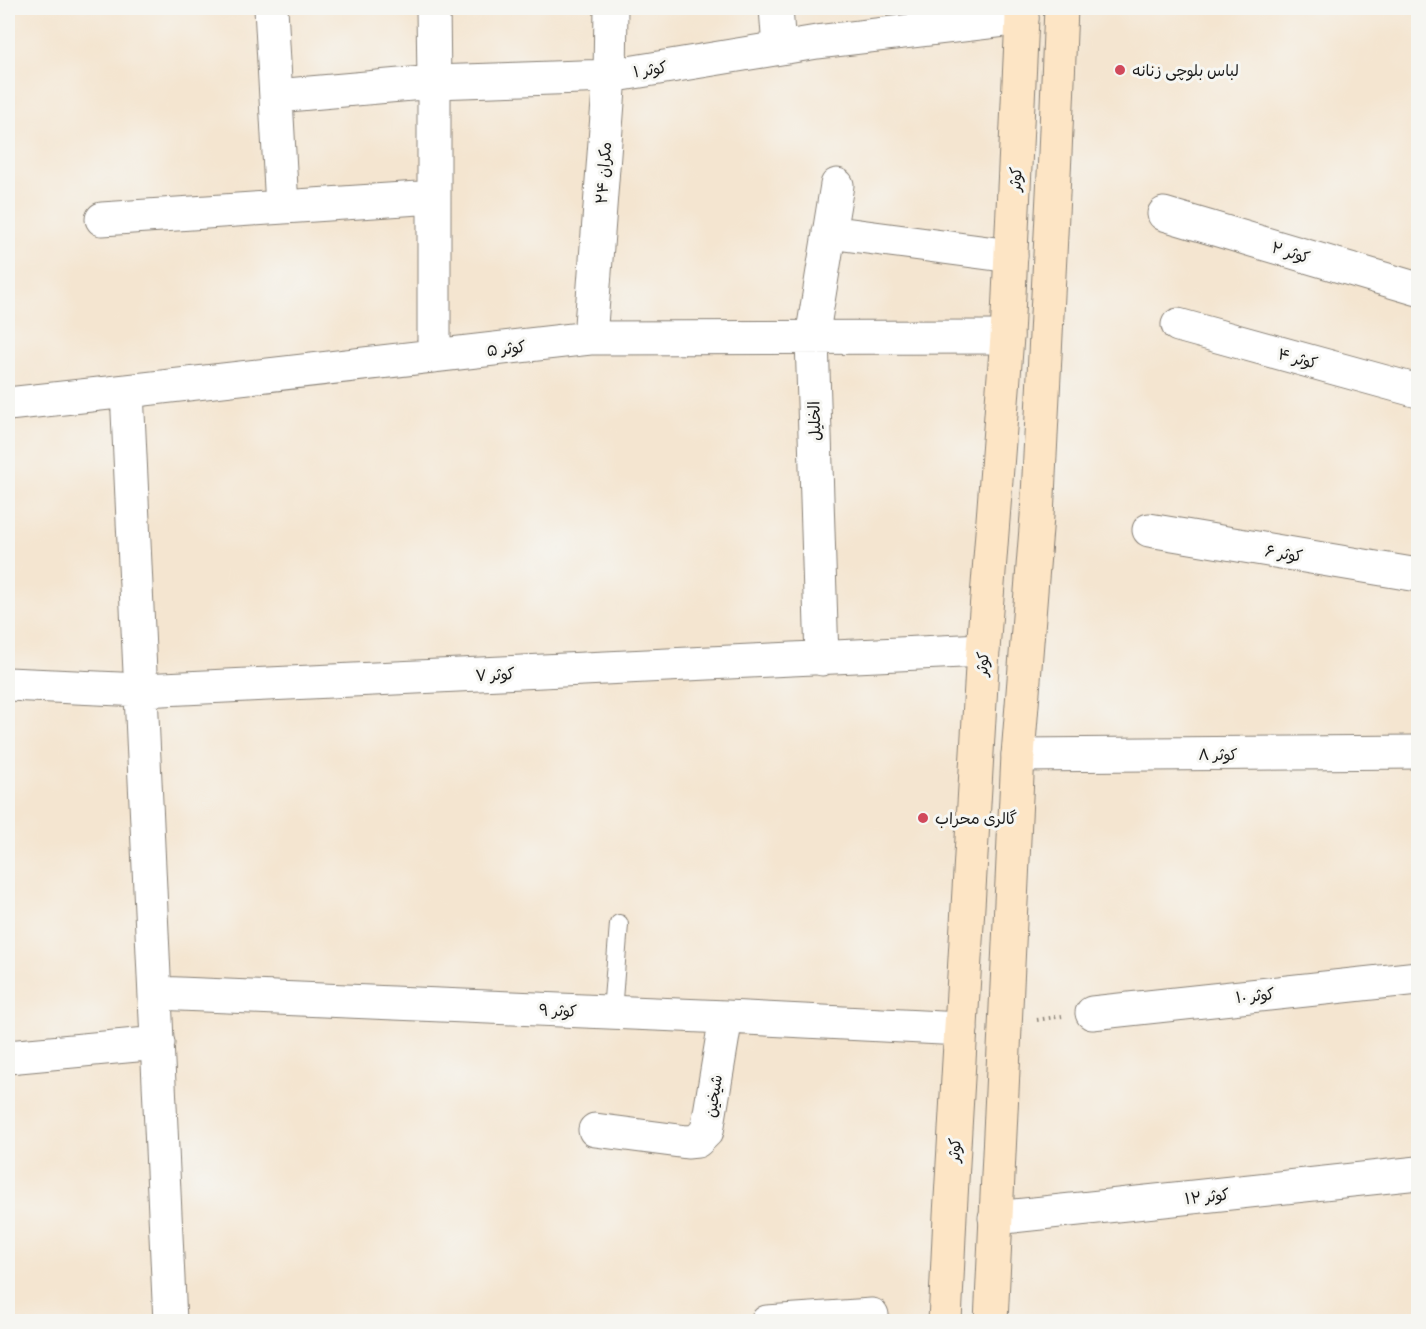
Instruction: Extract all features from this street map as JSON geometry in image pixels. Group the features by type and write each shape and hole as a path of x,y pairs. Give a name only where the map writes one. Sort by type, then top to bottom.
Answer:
{"main road":[{"path":"991,1322 1018,755 1037,516 1056,154 1061,8"},
{"name":"کوثر","path":"945,1322 983,650 1007,337 1022,13"}],"street":[{"path":"271,8 282,207"},
{"path":"433,8 434,356"},
{"name":"مکران ۲۴","path":"590,338 610,76 610,8"},
{"path":"776,8 779,48"},
{"name":"کوثر ۱","path":"276,96 434,82 610,76 818,42 1022,13"},
{"name":"الخلیل","path":"822,659 812,338 837,185"},
{"path":"102,219 434,197"},
{"name":"کوثر ۲","path":"1164,214 1419,290"},
{"path":"829,232 1011,256"},
{"name":"کوثر ۴","path":"1178,325 1419,391"},
{"name":"کوثر ۵","path":"8,404 590,338 1007,337"},
{"path":"127,391 171,1322"},
{"name":"کوثر ۶","path":"1149,530 1419,575"},
{"name":"کوثر ۷","path":"8,684 142,690 983,650"},
{"name":"کوثر ۸","path":"1018,755 1419,752"},
{"name":"کوثر ۱۰","path":"1092,1013 1419,978"},
{"name":"کوثر ۹","path":"156,993 961,1029"},
{"name":"شیخین","path":"595,1130 687,1142 697,1141 707,1131 726,1017"},
{"path":"8,1057 158,1043"},
{"name":"کوثر ۱۲","path":"995,1218 1419,1173"},
{"path":"767,1322 872,1315"}],"lane":[{"path":"612,1012 620,924"}],"path":[{"path":"1006,1023 1092,1013"}],"place":[{"name":"لباس بلوچی زنانه","path":"1120,70"},
{"name":"گالری محراب","path":"923,818"}]}
